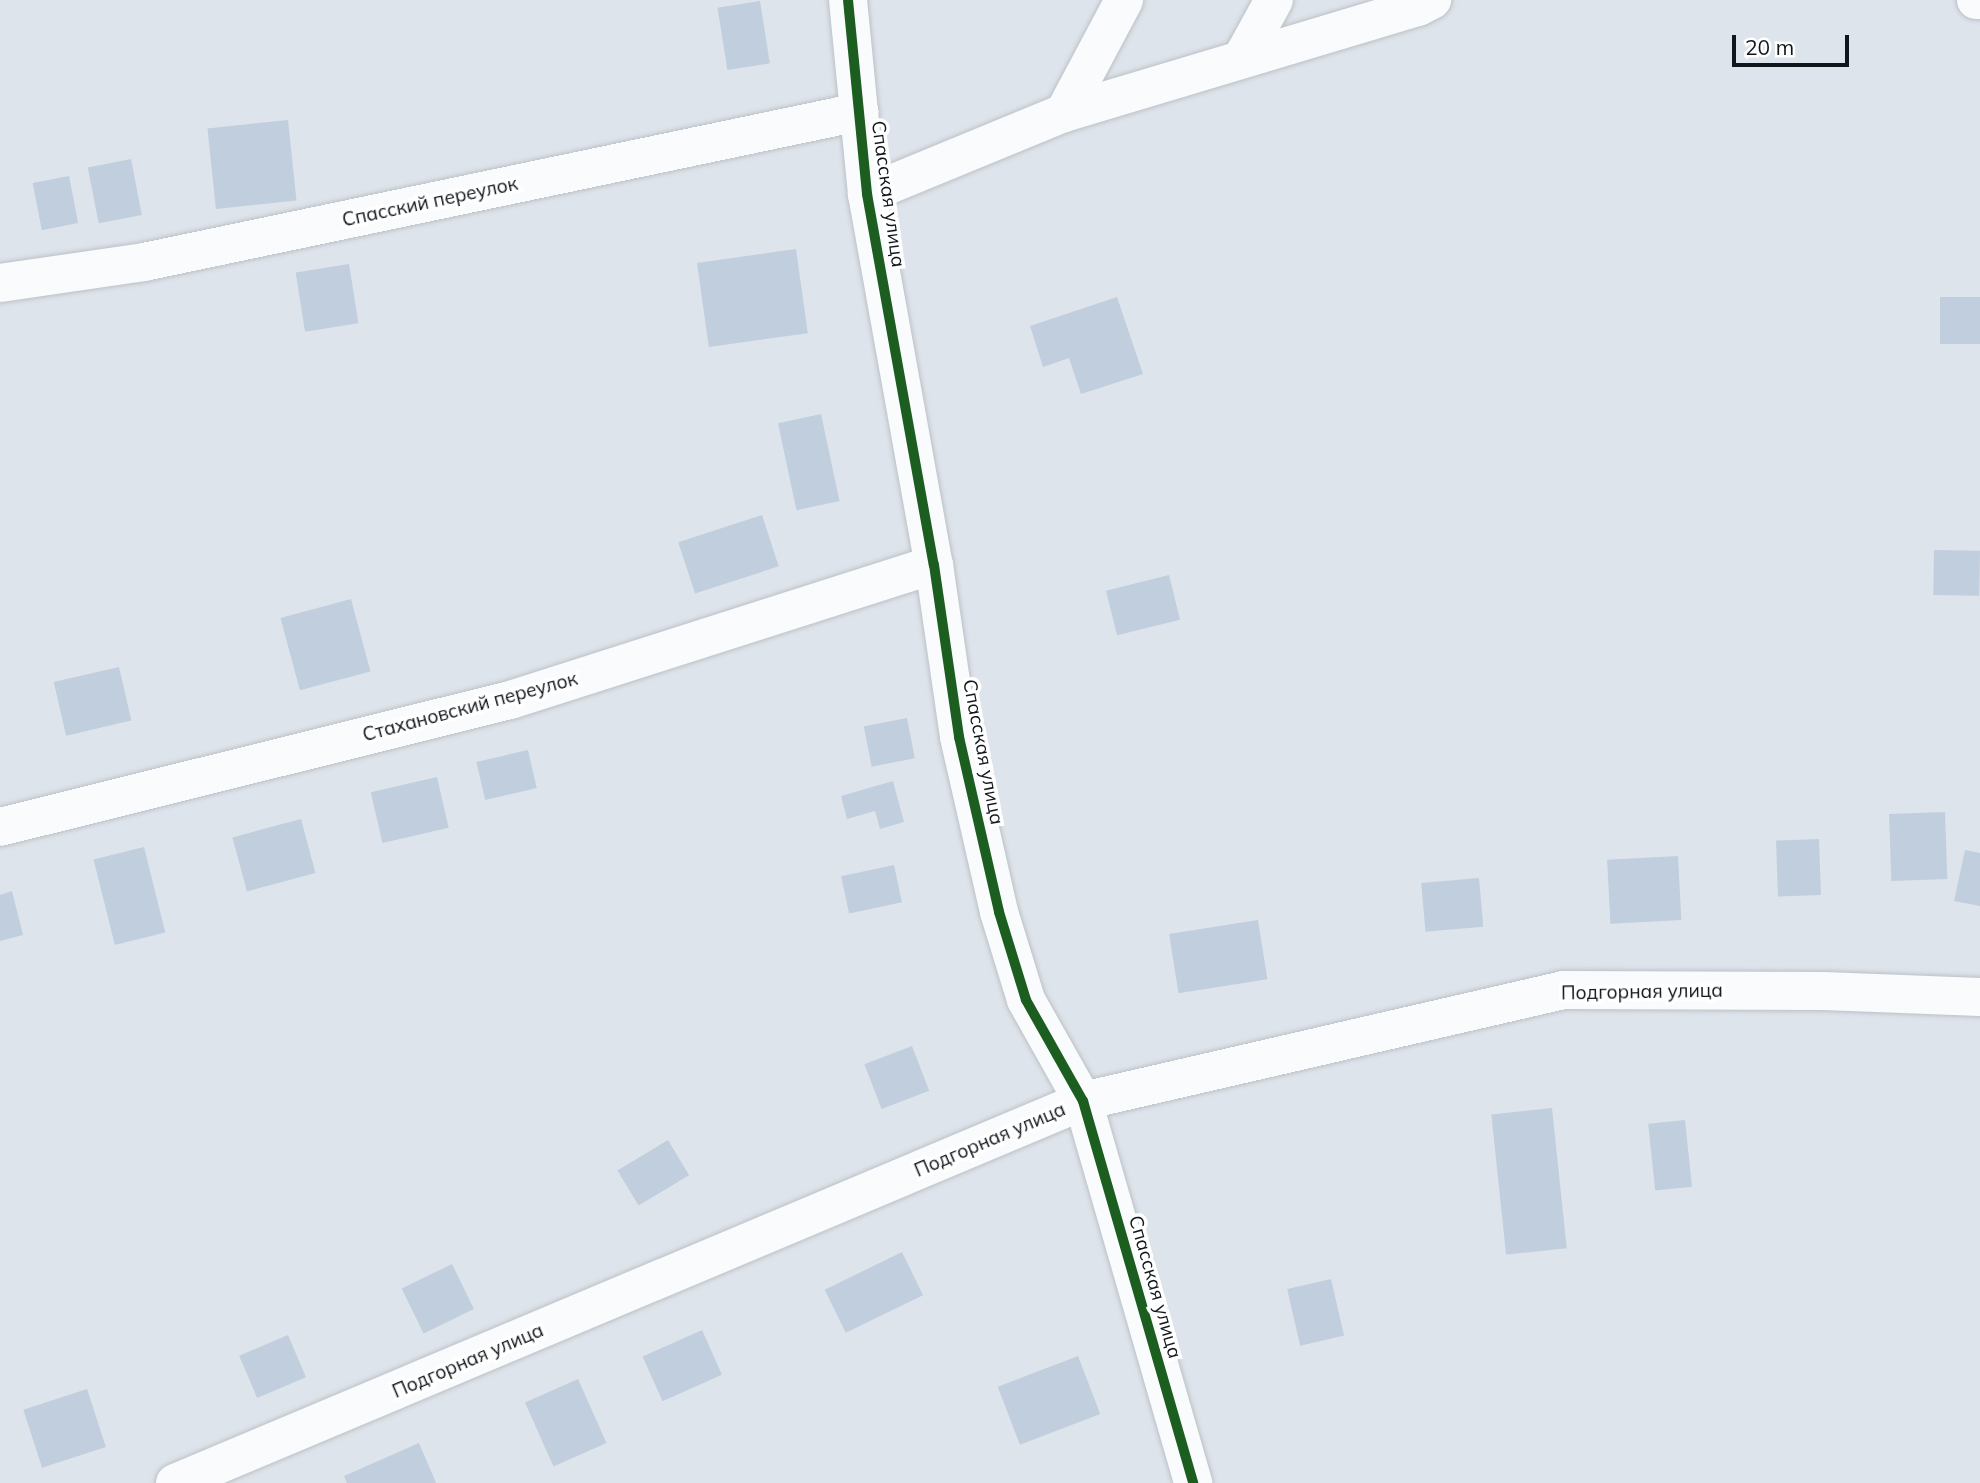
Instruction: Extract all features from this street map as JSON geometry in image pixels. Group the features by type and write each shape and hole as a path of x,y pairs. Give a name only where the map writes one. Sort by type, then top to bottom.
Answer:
{"street":[{"name":"Спасская улица","path":"848,0 867,194 934,565 959,737 999,912 1026,1000 1083,1101 1193,1483"},
{"path":"1064,113 1124,0"},
{"path":"1242,58 1274,0"},
{"path":"867,194 1064,113 1418,7 1432,0"},
{"name":"Спасский переулок","path":"0,283 157,259 859,112"},
{"name":"Стахановский переулок","path":"0,827 510,699 934,565"},
{"name":"Подгорная улица","path":"175,1483 1083,1101 1563,990 1824,991 1980,997"}],"building":[{"path":"760,1 770,63 727,70 718,8"},
{"path":"288,120 296,201 216,209 207,128"},
{"path":"131,159 142,215 99,223 88,167"},
{"path":"69,176 78,223 42,230 33,183"},
{"path":"796,249 808,333 709,347 697,263"},
{"path":"349,264 358,323 305,332 296,272"},
{"path":"1117,297 1143,374 1081,394 1069,358 1043,367 1030,326"},
{"path":"1940,297 1980,297 1980,344 1940,344"},
{"path":"821,414 840,501 796,510 778,423"},
{"path":"762,515 779,566 695,594 678,542"},
{"path":"1934,550 1980,551 1979,596 1933,595"},
{"path":"1169,575 1180,620 1117,635 1106,591"},
{"path":"351,599 370,671 300,690 280,618"},
{"path":"119,667 131,721 66,736 54,682"},
{"path":"907,718 915,758 872,767 864,726"},
{"path":"528,750 537,788 485,800 476,762"},
{"path":"437,777 449,828 382,843 371,792"},
{"path":"893,781 904,822 880,829 875,811 847,819 841,796"},
{"path":"1945,812 1947,879 1891,881 1889,814"},
{"path":"301,819 315,873 247,891 232,837"},
{"path":"1819,839 1821,895 1778,896 1776,841"},
{"path":"144,847 165,932 115,945 94,860"},
{"path":"1965,850 1980,853 1980,906 1954,901"},
{"path":"1678,856 1681,920 1610,924 1607,860"},
{"path":"894,865 902,902 849,913 841,876"},
{"path":"1479,878 1483,927 1425,932 1421,883"},
{"path":"12,891 23,935 0,941 0,895"},
{"path":"1258,920 1267,979 1178,993 1169,934"},
{"path":"912,1046 929,1091 882,1109 864,1064"},
{"path":"1552,1108 1567,1248 1506,1255 1491,1114"},
{"path":"1685,1120 1692,1187 1655,1191 1648,1124"},
{"path":"668,1140 689,1175 639,1206 617,1170"},
{"path":"902,1252 923,1295 846,1333 825,1290"},
{"path":"452,1264 474,1309 424,1333 402,1289"},
{"path":"1331,1279 1344,1336 1300,1346 1287,1289"},
{"path":"702,1330 722,1375 663,1401 643,1356"},
{"path":"288,1335 306,1377 257,1398 239,1356"},
{"path":"1078,1356 1100,1414 1020,1445 998,1387"},
{"path":"578,1379 606,1443 553,1467 525,1403"},
{"path":"87,1389 106,1447 42,1468 23,1410"},
{"path":"419,1443 436,1483 347,1483 344,1476"}],"cycle path":[{"path":"848,0 867,194 934,565 959,737 999,912 1026,1000 1083,1101 1193,1483"}]}
